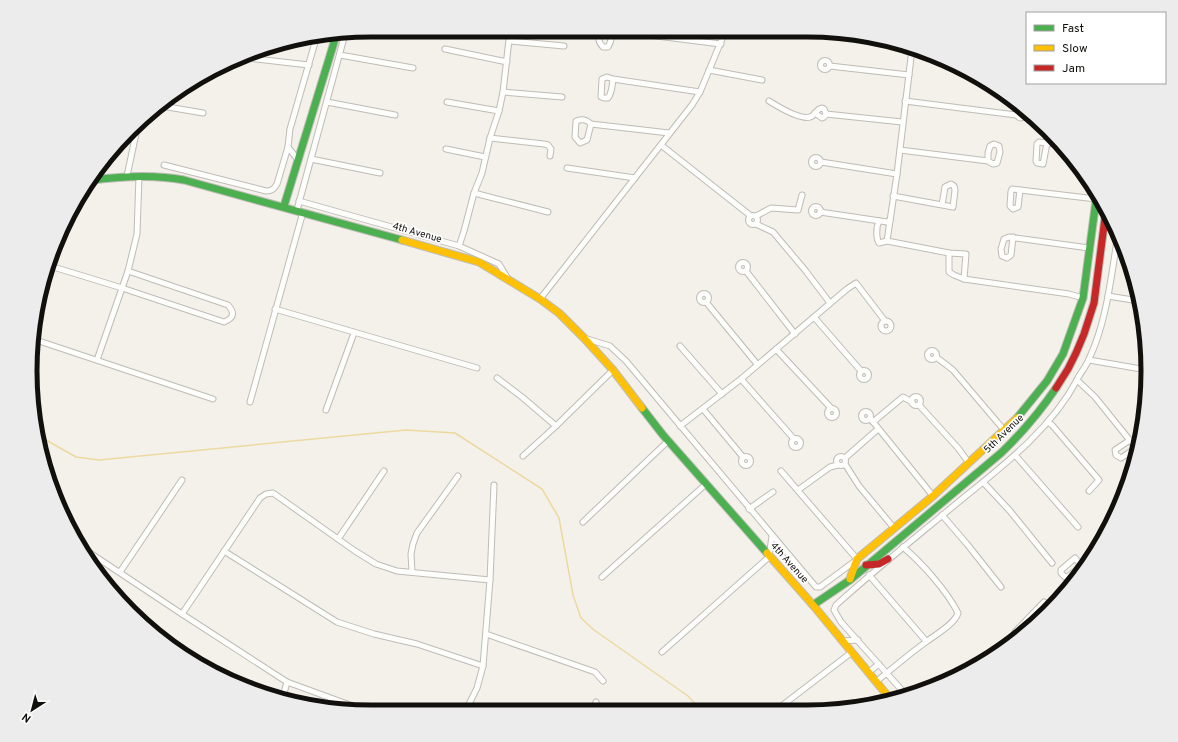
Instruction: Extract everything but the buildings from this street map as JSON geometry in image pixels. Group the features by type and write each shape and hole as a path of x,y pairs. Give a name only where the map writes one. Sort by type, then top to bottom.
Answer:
{"street":[{"path":"459,246 474,193 482,173 490,138 499,111 510,37"},
{"path":"598,37 599,44 603,47 608,47 612,37"},
{"path":"660,37 721,44"},
{"path":"540,299 692,105 700,92 723,37"},
{"path":"250,402 300,211 299,201 344,38"},
{"path":"284,206 335,39"},
{"path":"510,41 564,46"},
{"path":"164,165 260,190 271,191 277,184 288,147 290,129 315,42"},
{"path":"445,49 506,62"},
{"path":"887,241 897,174 902,122 911,54"},
{"path":"340,55 413,68"},
{"path":"253,59 309,65"},
{"path":"830,66 909,75"},
{"path":"709,70 762,80"},
{"path":"612,79 700,92"},
{"path":"503,92 562,97"},
{"path":"768,101 794,115 811,117 815,113 822,118 826,114 902,122"},
{"path":"905,101 1016,115 1020,118 1024,118"},
{"path":"327,102 395,115"},
{"path":"447,102 499,111"},
{"path":"167,107 203,114"},
{"path":"590,124 587,140 580,143 575,137 576,121 582,119 588,121 590,124 669,133"},
{"path":"127,176 136,134"},
{"path":"490,138 548,145 551,149 550,156"},
{"path":"1047,143 1051,144"},
{"path":"661,145 754,216 758,221 756,224"},
{"path":"288,147 298,160"},
{"path":"446,149 485,157"},
{"path":"900,150 988,161"},
{"path":"311,159 380,173"},
{"path":"821,162 897,174"},
{"path":"567,168 635,178"},
{"name":"4th Avenue","path":"97,179 127,176 172,178 205,185 284,206 479,262 540,299 560,313 613,370 668,441 813,604 888,695"},
{"path":"97,360 128,271 137,234 139,176"},
{"path":"1020,190 1091,196"},
{"path":"474,193 548,212"},
{"path":"802,194 798,210 771,208 754,216 749,222 750,224 756,224 773,232 830,303"},
{"path":"893,196 942,205"},
{"path":"299,201 459,246 499,264 509,280"},
{"path":"584,338 606,344 618,352 772,536 816,587 820,587 856,560 933,496 1004,430 1030,403 1047,381 1063,354 1083,298 1095,202"},
{"path":"820,212 879,222 887,222 890,220"},
{"name":"5th Avenue","path":"813,604 850,580 1001,453 1040,412 1068,368 1084,334 1094,303 1105,219"},
{"path":"879,222 877,224 877,240 879,243 887,241 949,253 966,254 964,279"},
{"path":"1013,237 1089,248"},
{"path":"903,691 841,622 834,610 836,605 888,559 983,482 1048,422 1073,388 1089,360 1108,296 1116,244"},
{"path":"949,253 949,272 964,279 1069,294 1083,298"},
{"path":"54,267 224,322 229,320 233,315 232,310 228,305 128,271"},
{"path":"746,271 795,334"},
{"path":"680,426 722,394 856,283 885,321"},
{"path":"1108,296 1134,300"},
{"path":"706,302 757,364"},
{"path":"275,309 478,368"},
{"path":"814,317 862,371"},
{"path":"326,410 354,333"},
{"path":"39,341 213,399"},
{"path":"680,346 722,394"},
{"path":"776,349 831,408"},
{"path":"936,357 953,370 1004,430"},
{"path":"1089,360 1141,369"},
{"path":"523,456 613,370"},
{"path":"497,378 522,396 556,426"},
{"path":"740,379 794,439"},
{"path":"1077,380 1089,391 1130,440"},
{"path":"933,496 871,420 903,397 912,402 913,405 919,405 958,448 969,463"},
{"path":"703,409 743,457"},
{"path":"1048,422 1099,480 1089,491"},
{"path":"798,490 830,467 838,465 841,466 878,429"},
{"path":"583,522 668,441"},
{"path":"1015,454 1078,527"},
{"path":"838,465 836,462 838,458 842,457 859,486 894,528"},
{"path":"338,539 384,471"},
{"path":"781,471 856,560"},
{"path":"412,572 411,554 417,533 458,476"},
{"path":"120,572 182,480"},
{"path":"983,482 1010,511 1052,564"},
{"path":"602,577 706,484"},
{"path":"468,705 477,688 483,666 490,580 494,485"},
{"path":"749,509 773,492"},
{"path":"182,614 260,498 266,494 273,493 376,564 397,571 490,580"},
{"path":"942,516 1001,586"},
{"path":"662,652 770,556 772,536"},
{"path":"877,681 926,641 937,635 957,618 958,613 955,607 919,562 903,547"},
{"path":"224,551 337,622 374,634 416,644 483,666"},
{"path":"91,553 287,682 347,704"},
{"path":"866,565 879,564 888,559"},
{"path":"850,580 856,560"},
{"path":"869,575 926,641"},
{"path":"1016,631 1044,602 1046,604"},
{"path":"486,634 595,672 603,681"},
{"path":"842,641 858,640"},
{"path":"782,705 852,652"},
{"path":"869,672 879,664"},
{"path":"284,694 287,682"}],"waterway":[{"path":"44,439 76,457 99,460 406,430 455,433 542,489 559,518 573,595 581,618 594,630 688,696 696,705"}],"traffic: fast":[{"path":"284,206 335,39"},
{"path":"97,179 138,176 184,180 402,240"},
{"path":"1017,418 1047,381 1063,354 1083,298 1096,203"},
{"path":"813,605 850,580 1001,453 1030,422 1056,388"},
{"path":"642,408 663,435 767,553"}],"traffic: slow":[{"path":"402,240 479,262 540,299 559,313 584,338 613,370 642,408"},
{"path":"850,579 857,559 933,496 1017,418"},
{"path":"767,553 813,605 887,695"}],"traffic: jam":[{"path":"1056,388 1076,353 1094,303 1105,219"},
{"path":"866,565 879,564 888,559"}]}
